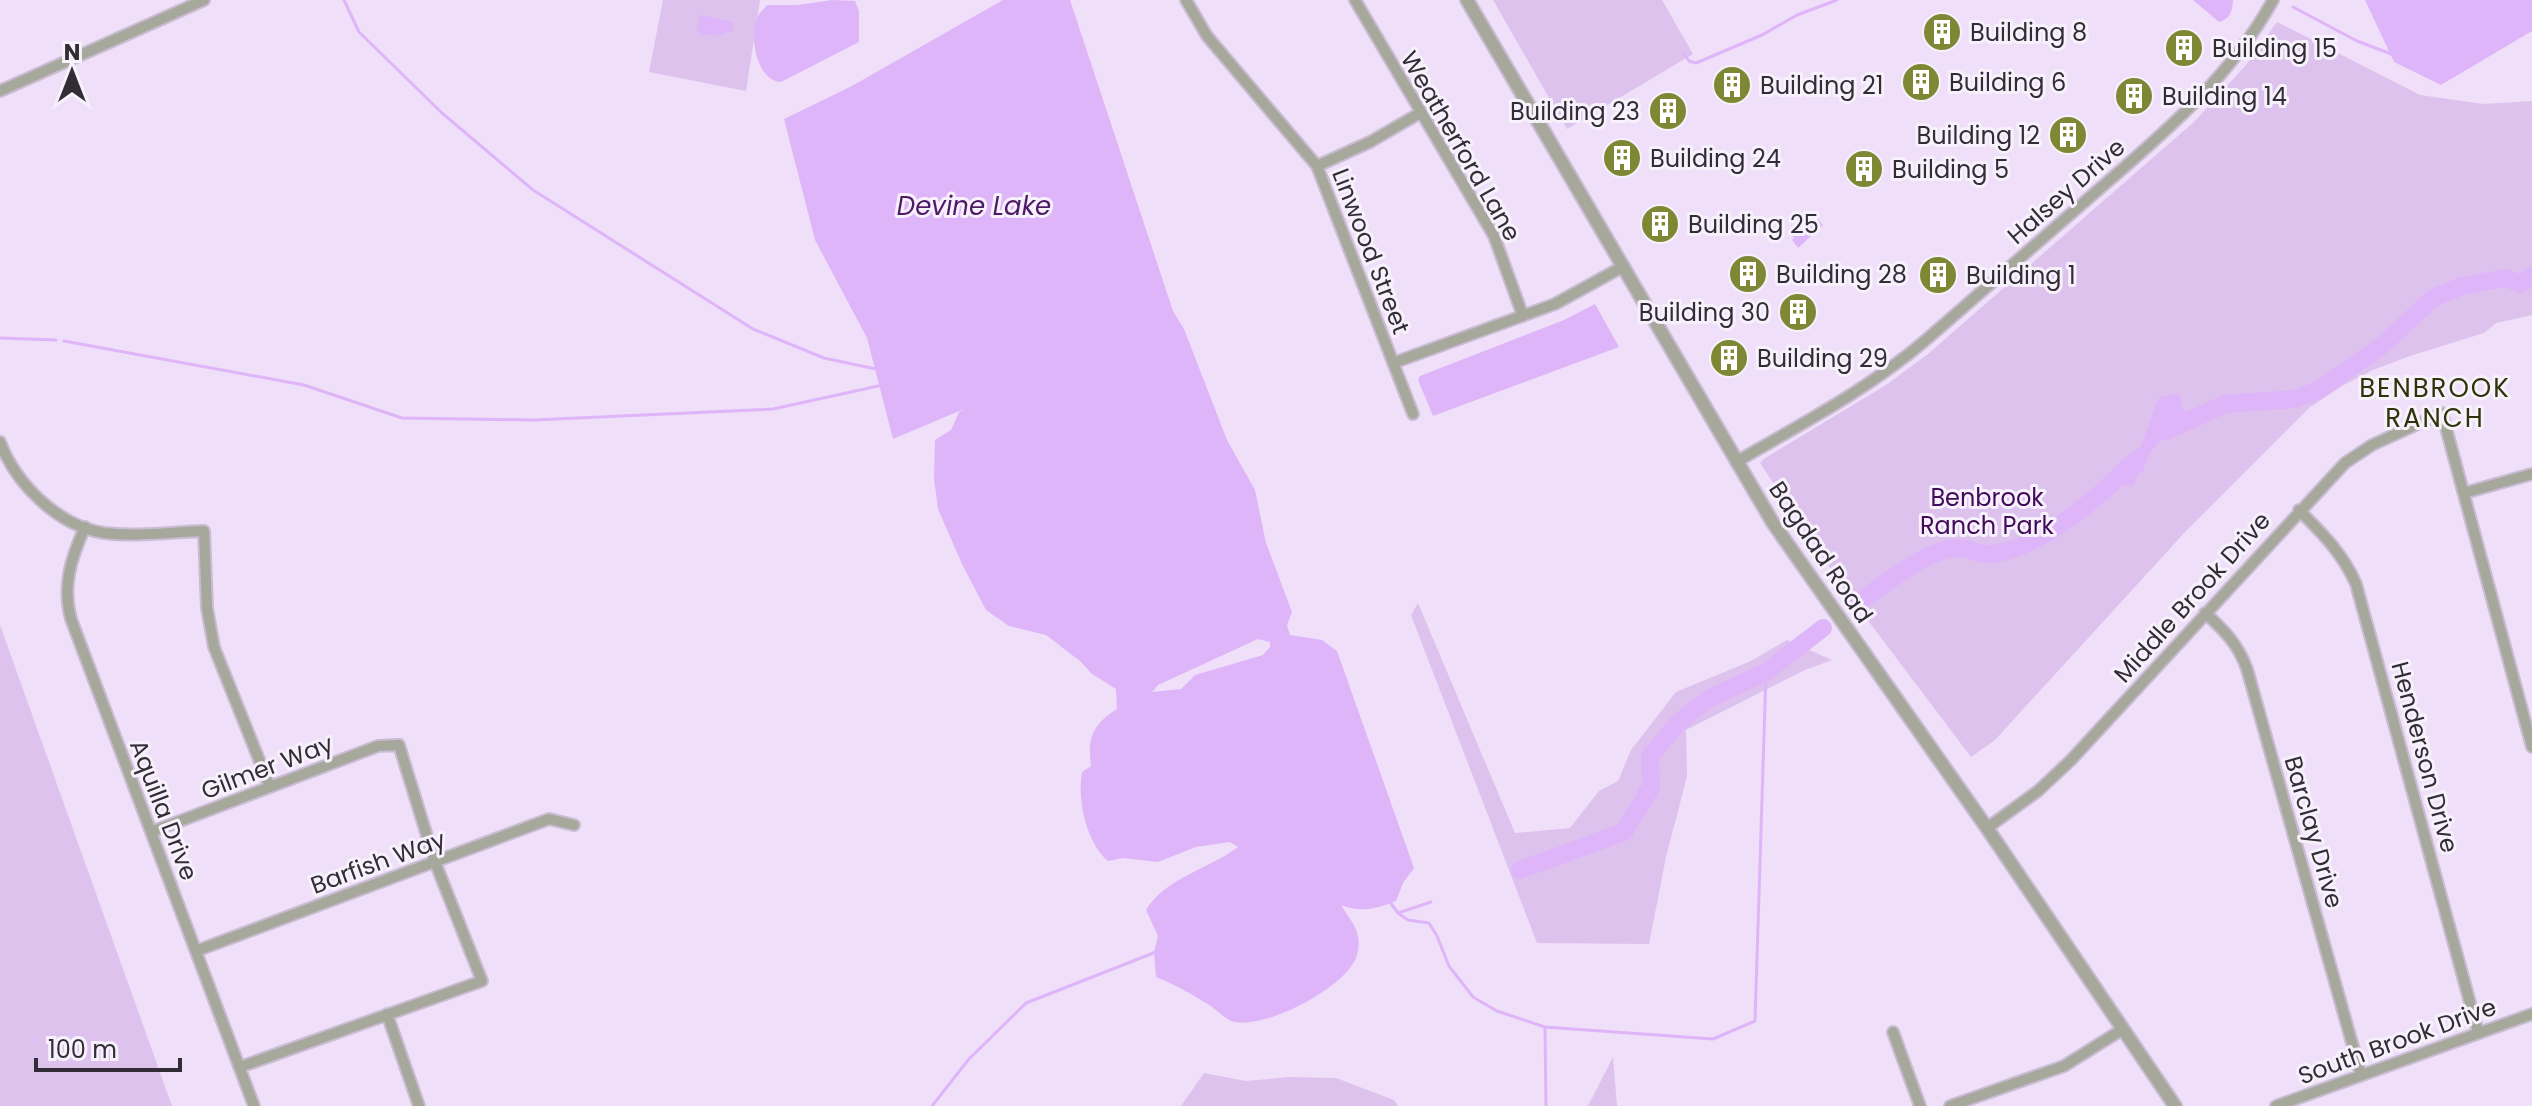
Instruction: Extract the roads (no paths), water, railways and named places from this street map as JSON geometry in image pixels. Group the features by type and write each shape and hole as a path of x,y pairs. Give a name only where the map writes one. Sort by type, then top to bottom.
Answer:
{"street":[{"path":"0,91 204,0"},
{"name":"Linwood Street","path":"1186,0 1207,36 1317,166 1413,414"},
{"name":"Weatherford Lane","path":"1355,0 1494,236 1523,316"},
{"name":"Bagdad Road","path":"1467,0 1773,523 1987,828 2175,1106"},
{"name":"Halsey Drive","path":"1736,462 1858,391 1927,339 2182,117 2234,60 2273,0"},
{"path":"1317,166 1370,142 1420,113"},
{"path":"1393,363 1555,304 1624,266"},
{"name":"Middle Brook Drive","path":"1987,828 2038,791 2071,760 2345,463 2372,445 2442,413 2464,493"},
{"path":"0,442 15,474 31,491 55,512 85,527 124,534 204,531 207,608 214,647 270,787"},
{"path":"2532,474 2464,493 2532,747"},
{"name":"Henderson Drive","path":"2299,510 2332,543 2346,562 2356,584 2478,1032"},
{"name":"Aquilla Drive","path":"85,527 72,556 68,575 66,591 69,611 254,1106"},
{"name":"Barclay Drive","path":"2205,613 2231,636 2241,651 2361,1075"},
{"name":"Gilmer Way","path":"151,832 378,746 399,745 435,862"},
{"name":"Barfish Way","path":"196,951 549,819 574,825"},
{"path":"240,1067 482,981 435,862"},
{"path":"387,1014 419,1106"},
{"name":"South Brook Drive","path":"2276,1106 2532,1014"},
{"path":"1950,1106 2064,1066 2123,1029"},
{"path":"1893,1032 1920,1106"}],"water":[{"name":"Devine Lake","path":"1003,0 1070,0 1173,311 1184,329 1227,440 1255,490 1266,543 1292,612 1287,625 1290,635 1322,640 1337,651 1414,868 1403,883 1396,901 1368,909 1341,905 1359,940 1357,955 1351,967 1338,980 1303,1004 1263,1020 1245,1023 1231,1021 1198,998 1156,977 1154,952 1158,936 1146,910 1154,899 1176,882 1238,847 1230,842 1196,847 1158,862 1123,858 1108,861 1094,843 1082,807 1082,772 1091,766 1091,740 1097,726 1117,709 1116,689 1092,674 1046,635 1009,626 986,610 938,509 934,479 935,440 951,430 959,412 964,409 893,439 867,338 815,240 784,119 850,87","holes":["1258,639 1270,642 1263,655 1195,675 1181,689 1152,692 1158,685"]},
{"path":"2193,0 2233,0 2230,14 2219,22"},
{"path":"2365,0 2532,0 2532,31 2441,85 2394,62"},
{"path":"855,1 859,11 859,42 781,82 773,80 766,74 757,56 754,34 760,13 767,5"},
{"path":"700,15 734,22 732,31 717,36 700,36 697,27"},
{"path":"1811,218 1815,222 1818,219 1823,225 1798,248 1791,235"},
{"path":"1595,304 1619,347 1433,416 1418,380 1420,376 1564,320"},
{"path":"2179,394 2189,426 2159,442 2134,485 2118,486 2114,480 2118,470 2128,456 2140,448 2160,397"}],"waterway":[{"path":"344,0 359,32 442,113 533,190 753,329 824,358 876,369"},
{"path":"1684,54 1689,61 1696,63 1762,35 1797,15 1837,0"},
{"path":"2293,7 2357,41 2394,55"},
{"path":"2166,431 2225,404 2294,399 2317,391 2384,344 2433,298 2462,286 2506,278 2521,284 2532,276"},
{"path":"0,338 56,340"},
{"path":"64,341 304,385 402,418 534,420 773,409 883,385"},
{"path":"1855,605 1904,570 1944,550 1961,548 1993,554 2029,542 2067,520 2130,465"},
{"path":"1520,870 1624,832 1651,787 1650,756 1680,721 1708,699 1766,672 1823,628"},
{"path":"1398,913 1408,920 1429,923 1449,966 1473,997 1497,1011 1545,1027 1713,1039 1755,1021 1766,672"},
{"path":"1390,902 1398,913 1431,902"},
{"path":"932,1106 969,1059 1026,1003 1156,952"},
{"path":"1545,1027 1546,1106"}],"place":[{"name":"Building 8","path":"1942,32"},
{"name":"Building 15","path":"2184,48"},
{"name":"Building 6","path":"1921,82"},
{"name":"Building 21","path":"1732,85"},
{"name":"Building 14","path":"2134,96"},
{"name":"Building 23","path":"1668,111"},
{"name":"Building 12","path":"2068,135"},
{"name":"Building 24","path":"1622,158"},
{"name":"Building 5","path":"1864,169"},
{"name":"Building 25","path":"1660,224"},
{"name":"Building 28","path":"1748,274"},
{"name":"Building 1","path":"1938,275"},
{"name":"Building 30","path":"1798,312"},
{"name":"Building 29","path":"1729,358"}],"district":[{"name":"BENBROOK RANCH","path":"2435,403"}],"park label":[{"name":"Benbrook Ranch Park","path":"1987,511"}]}
